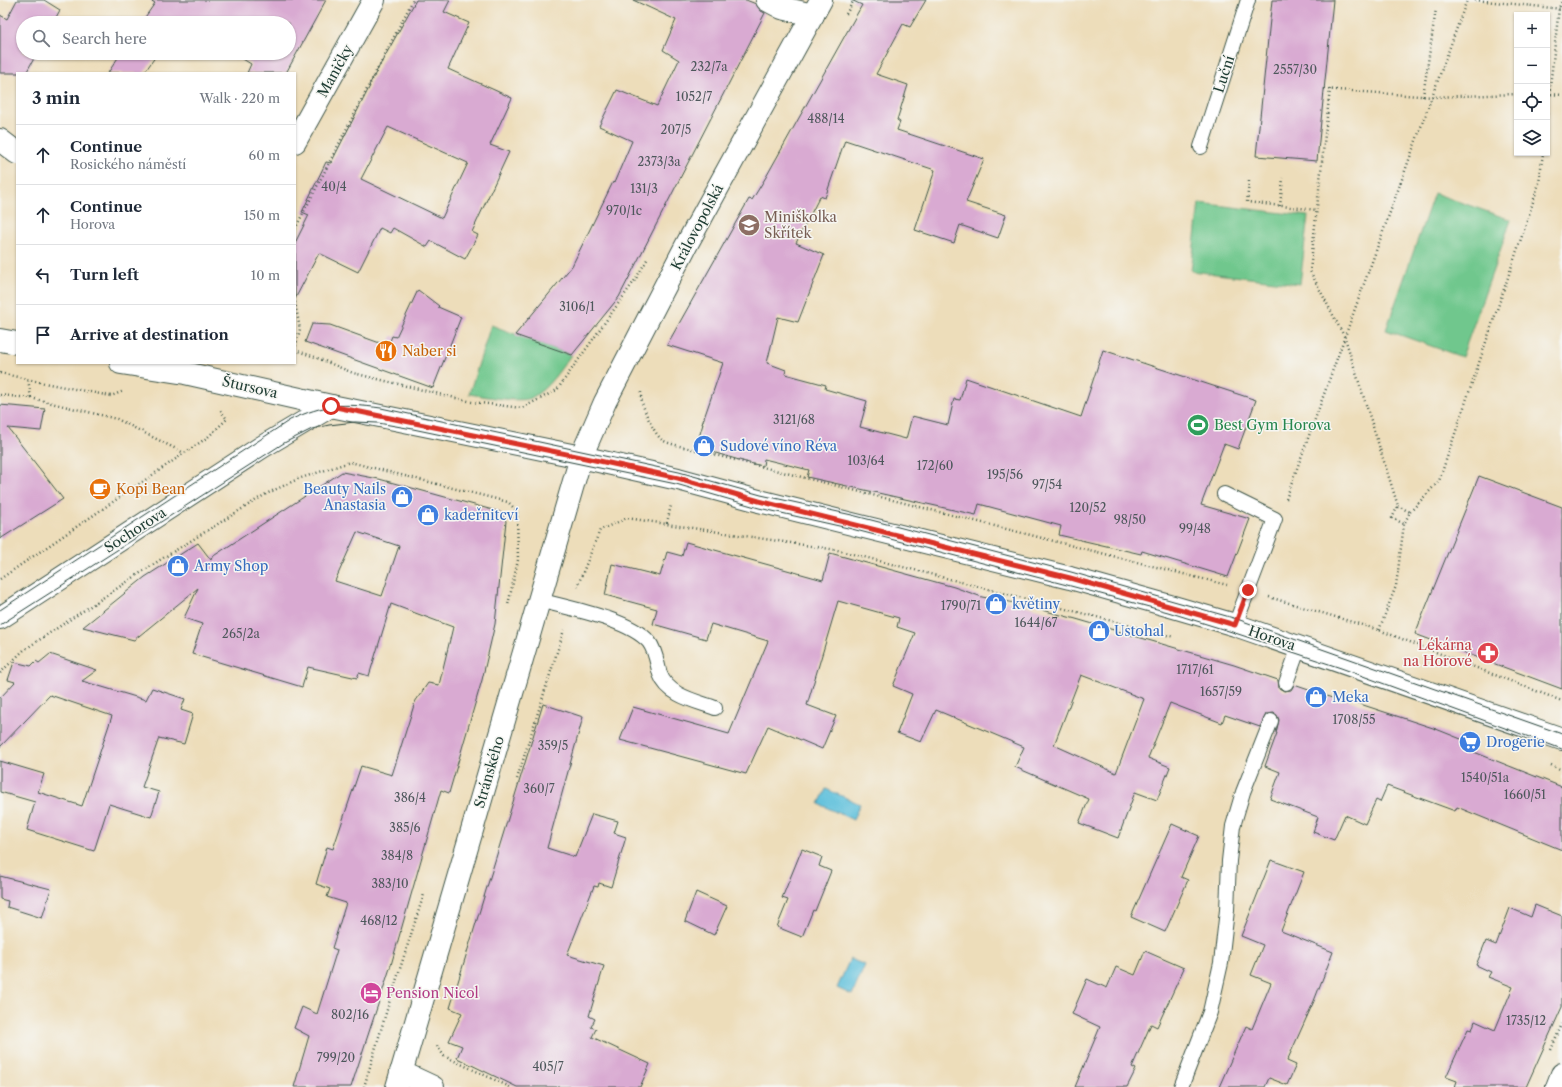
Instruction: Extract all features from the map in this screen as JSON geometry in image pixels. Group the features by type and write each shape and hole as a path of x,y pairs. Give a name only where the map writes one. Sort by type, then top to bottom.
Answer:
{"street":[{"name":"Maničky","path":"296,140 374,0"},
{"path":"767,0 782,8 817,7"},
{"name":"Královopolská","path":"581,457 605,402 688,242 817,7"},
{"path":"0,140 16,152"},
{"path":"0,340 16,344"},
{"name":"Štursova","path":"134,364 187,368 331,406 581,457"},
{"name":"Sochorova","path":"0,618 262,447 331,406"},
{"name":"Stránského","path":"399,1080 581,457"},
{"name":"Horova","path":"581,457 678,478 759,501 1070,578 1235,625 1562,739"},
{"path":"1556,1087 1562,1074"},
{"path":"399,1080 433,1087"}],"lane":[{"name":"Luční","path":"1200,147 1248,0"},
{"path":"1224,494 1275,519 1235,625"},
{"path":"539,600 611,620 633,630 649,643 665,683 683,697 715,708"},
{"path":"1286,683 1299,647"},
{"path":"1181,1087 1210,1012 1220,963 1227,910 1229,861 1233,826 1243,792 1271,721"}],"path":[{"path":"296,227 412,0"},
{"path":"1275,519 1283,506 1467,0"},
{"path":"1475,0 1560,8"},
{"path":"1549,84 1562,1"},
{"path":"1423,96 1436,9"},
{"path":"1324,88 1433,97 1514,94"},
{"path":"1330,89 1310,271 1345,338 1398,506 1392,518 1404,524"},
{"path":"1550,94 1562,95"},
{"path":"1379,630 1396,586 1404,524 1410,512 1438,482 1526,224 1539,183 1543,156"},
{"path":"1280,206 1283,178"},
{"path":"1249,181 1247,202 1317,210"},
{"path":"296,350 353,373 472,402 522,408 556,390 635,280 650,253"},
{"path":"296,307 300,329 296,346"},
{"path":"0,373 110,396 128,390"},
{"path":"28,379 31,398"},
{"path":"0,395 31,398 117,419 184,453"},
{"path":"0,579 208,437 227,419 214,407"},
{"path":"646,413 652,426 661,439"},
{"path":"0,673 24,650 160,560 266,494 298,479 350,462 508,502 517,511 518,560 508,606"},
{"path":"118,487 123,495"},
{"path":"1398,506 1410,512"},
{"path":"516,782 580,579 600,530 627,518 836,550 1179,638"},
{"path":"1548,764 1562,770"},
{"path":"364,1087 425,888"},
{"path":"436,1045 444,1056 510,1087"}],"green space":[{"path":"1434,193 1511,220 1462,357 1386,330"},
{"path":"1199,203 1308,216 1300,284 1191,271"},
{"path":"491,325 571,355 543,390 531,398 518,400 469,394"}],"water":[{"path":"826,789 860,804 853,820 819,804"},
{"path":"850,959 865,965 852,995 837,988"}],"building":[{"path":"17,0 44,0 60,10 57,16 16,16 16,60 33,60 27,72 0,73 0,15 7,19"},
{"path":"150,0 326,0 296,55 296,16 146,16 155,3"},
{"path":"416,0 450,0 444,12 469,23 448,69 512,98 490,145 509,152 472,232 478,235 465,259 431,241 427,247 393,228 390,233 380,228 358,272 319,253 296,297 296,241 309,215 302,212 326,162 331,163 370,86 369,85","holes":["388,127 468,163 442,218 361,179"]},
{"path":"633,0 746,0 756,4 761,11 765,13 619,297 572,355 515,335 572,266 613,182 614,183 632,141 599,126 617,90 657,106 679,60 663,50 676,20"},
{"path":"851,0 926,0 910,27 903,24 876,74 908,85 897,120 900,122 897,130 984,159 966,202 1006,215 998,238 960,225 954,243 915,230 935,170 845,140 825,198 820,196 796,243 824,255 798,322 778,317 767,363 786,370 785,374 826,385 825,389 867,401 860,427 906,439 912,416 948,425 954,399 960,400 966,378 1081,417 1103,350 1256,400 1238,449 1224,444 1201,505 1250,519 1228,577 1142,551 1141,554 1059,535 1061,526 979,504 976,515 807,477 809,470 764,459 763,466 696,447 702,424 723,363 667,345 749,199 752,200 766,177 862,5"},
{"path":"1272,0 1333,0 1317,161 1256,156"},
{"path":"116,60 153,60 145,72 109,72"},
{"path":"244,60 293,60 287,72 247,72 251,64"},
{"path":"418,290 439,306 438,307 461,317 433,388 305,342 312,324 330,325 388,346 392,336 396,337"},
{"path":"0,405 45,409 41,431 8,428 63,499 0,539"},
{"path":"342,472 379,479 500,512 506,521 495,624 482,680 449,793 441,790 391,965 351,1087 294,1087 309,1036 294,1028 302,1007 317,1014 337,950 332,948 346,903 327,897 330,889 316,884 327,847 333,849 361,766 392,775 415,702 428,683 439,685 453,627 391,604 369,676 359,673 357,678 308,667 302,687 192,654 202,624 184,618 198,588 134,640 83,627 145,577 198,543 211,560 212,557","holes":["357,532 399,546 382,596 335,581"]},
{"path":"1479,476 1562,507 1562,689 1415,634"},
{"path":"686,542 823,580 830,553 954,587 982,597 1015,603 1076,619 1234,665 1278,680 1279,688 1284,691 1291,690 1294,685 1341,701 1342,698 1436,729 1471,743 1469,750 1562,787 1562,850 1457,807 1455,811 1387,786 1380,802 1376,800 1365,824 1345,815 1334,840 1313,832 1318,817 1270,799 1280,772 1265,766 1277,733 1279,720 1277,715 1274,713 1266,714 1260,727 1225,715 1222,723 1170,703 1148,758 1170,767 1157,800 1135,792 1118,838 1079,823 1089,799 1015,767 1024,747 936,710 921,742 897,733 912,694 893,686 915,633 897,627 899,618 838,601 807,705 836,716 822,749 768,726 746,774 620,740 633,707 729,734 768,641 711,624 706,639 653,624 657,609 605,595 612,564 660,576 667,552 682,556","holes":["1081,675 1144,699 1116,773 1054,745"]},
{"path":"50,654 97,670 82,681 146,700 152,688 185,699 181,710 193,714 184,744 159,738 142,787 159,792 151,817 109,804 94,851 27,830 35,802 0,792 0,761 44,774 38,792 82,806 112,716 50,695 0,747 0,698 15,682 8,680 14,662 31,666 36,661 39,663"},
{"path":"543,704 583,717 547,848 575,857 592,814 618,821 614,833 626,837 611,887 599,883 598,887 594,886 567,955 604,966 589,1016 595,1019 591,1027 596,1029 592,1037 650,1064 640,1087 517,1087 457,1058 462,1046 449,1041 462,1013 450,1008"},
{"path":"1172,824 1199,836 1181,877 1188,880 1165,932 1131,917"},
{"path":"802,849 822,857 819,866 831,871 815,911 813,910 802,937 777,927 788,900 782,898"},
{"path":"1271,860 1304,872 1281,931 1333,952 1314,1001 1287,1061 1296,1065 1287,1085 1269,1078 1265,1087 1219,1087 1246,1026 1252,1029 1271,983 1251,975 1263,945 1241,936"},
{"path":"0,876 51,889 42,918 7,907 8,901 0,899"},
{"path":"696,892 727,906 714,935 685,921"},
{"path":"1535,905 1562,916 1562,1007 1526,1087 1455,1087 1457,1081 1446,1077 1468,1029 1472,1030 1475,1021 1495,1030 1513,987 1488,977 1491,972 1476,965 1486,941 1496,945 1510,908 1531,917"},
{"path":"1145,951 1184,968 1157,1027 1151,1024 1132,1067 1136,1069 1127,1087 1075,1087 1100,1027 1072,1014 1087,979 1107,988 1116,967 1135,975"}],"tram line":[{"path":"0,610 290,420 313,411 334,406 368,406 679,472 761,495 852,515 1071,572 1237,619 1562,734"},
{"path":"0,625 284,443 312,429 329,425 355,422 378,423 676,484 759,508 848,528 1168,612 1341,668 1562,749"}],"place":[{"name":"Miniškolka Skřítek","path":"749,225"},
{"name":"Naber si","path":"386,351"},
{"name":"Best Gym Horova","path":"1198,425"},
{"name":"Sudové víno Réva","path":"704,446"},
{"name":"Kopi Bean","path":"100,489"},
{"name":"Beauty Nails Anastasia","path":"402,497"},
{"name":"kadeřnitcví","path":"428,515"},
{"name":"Army Shop","path":"178,566"},
{"name":"květiny","path":"996,604"},
{"name":"Ustohal","path":"1099,631"},
{"name":"Lékárna na Horové","path":"1488,653"},
{"name":"Meka","path":"1316,697"},
{"name":"Drogerie","path":"1470,742"},
{"name":"Pension Nicol","path":"371,993"}],"route":[{"path":"331,406 678,478 759,501 850,522 1070,578 1235,625 1248,590"}]}
